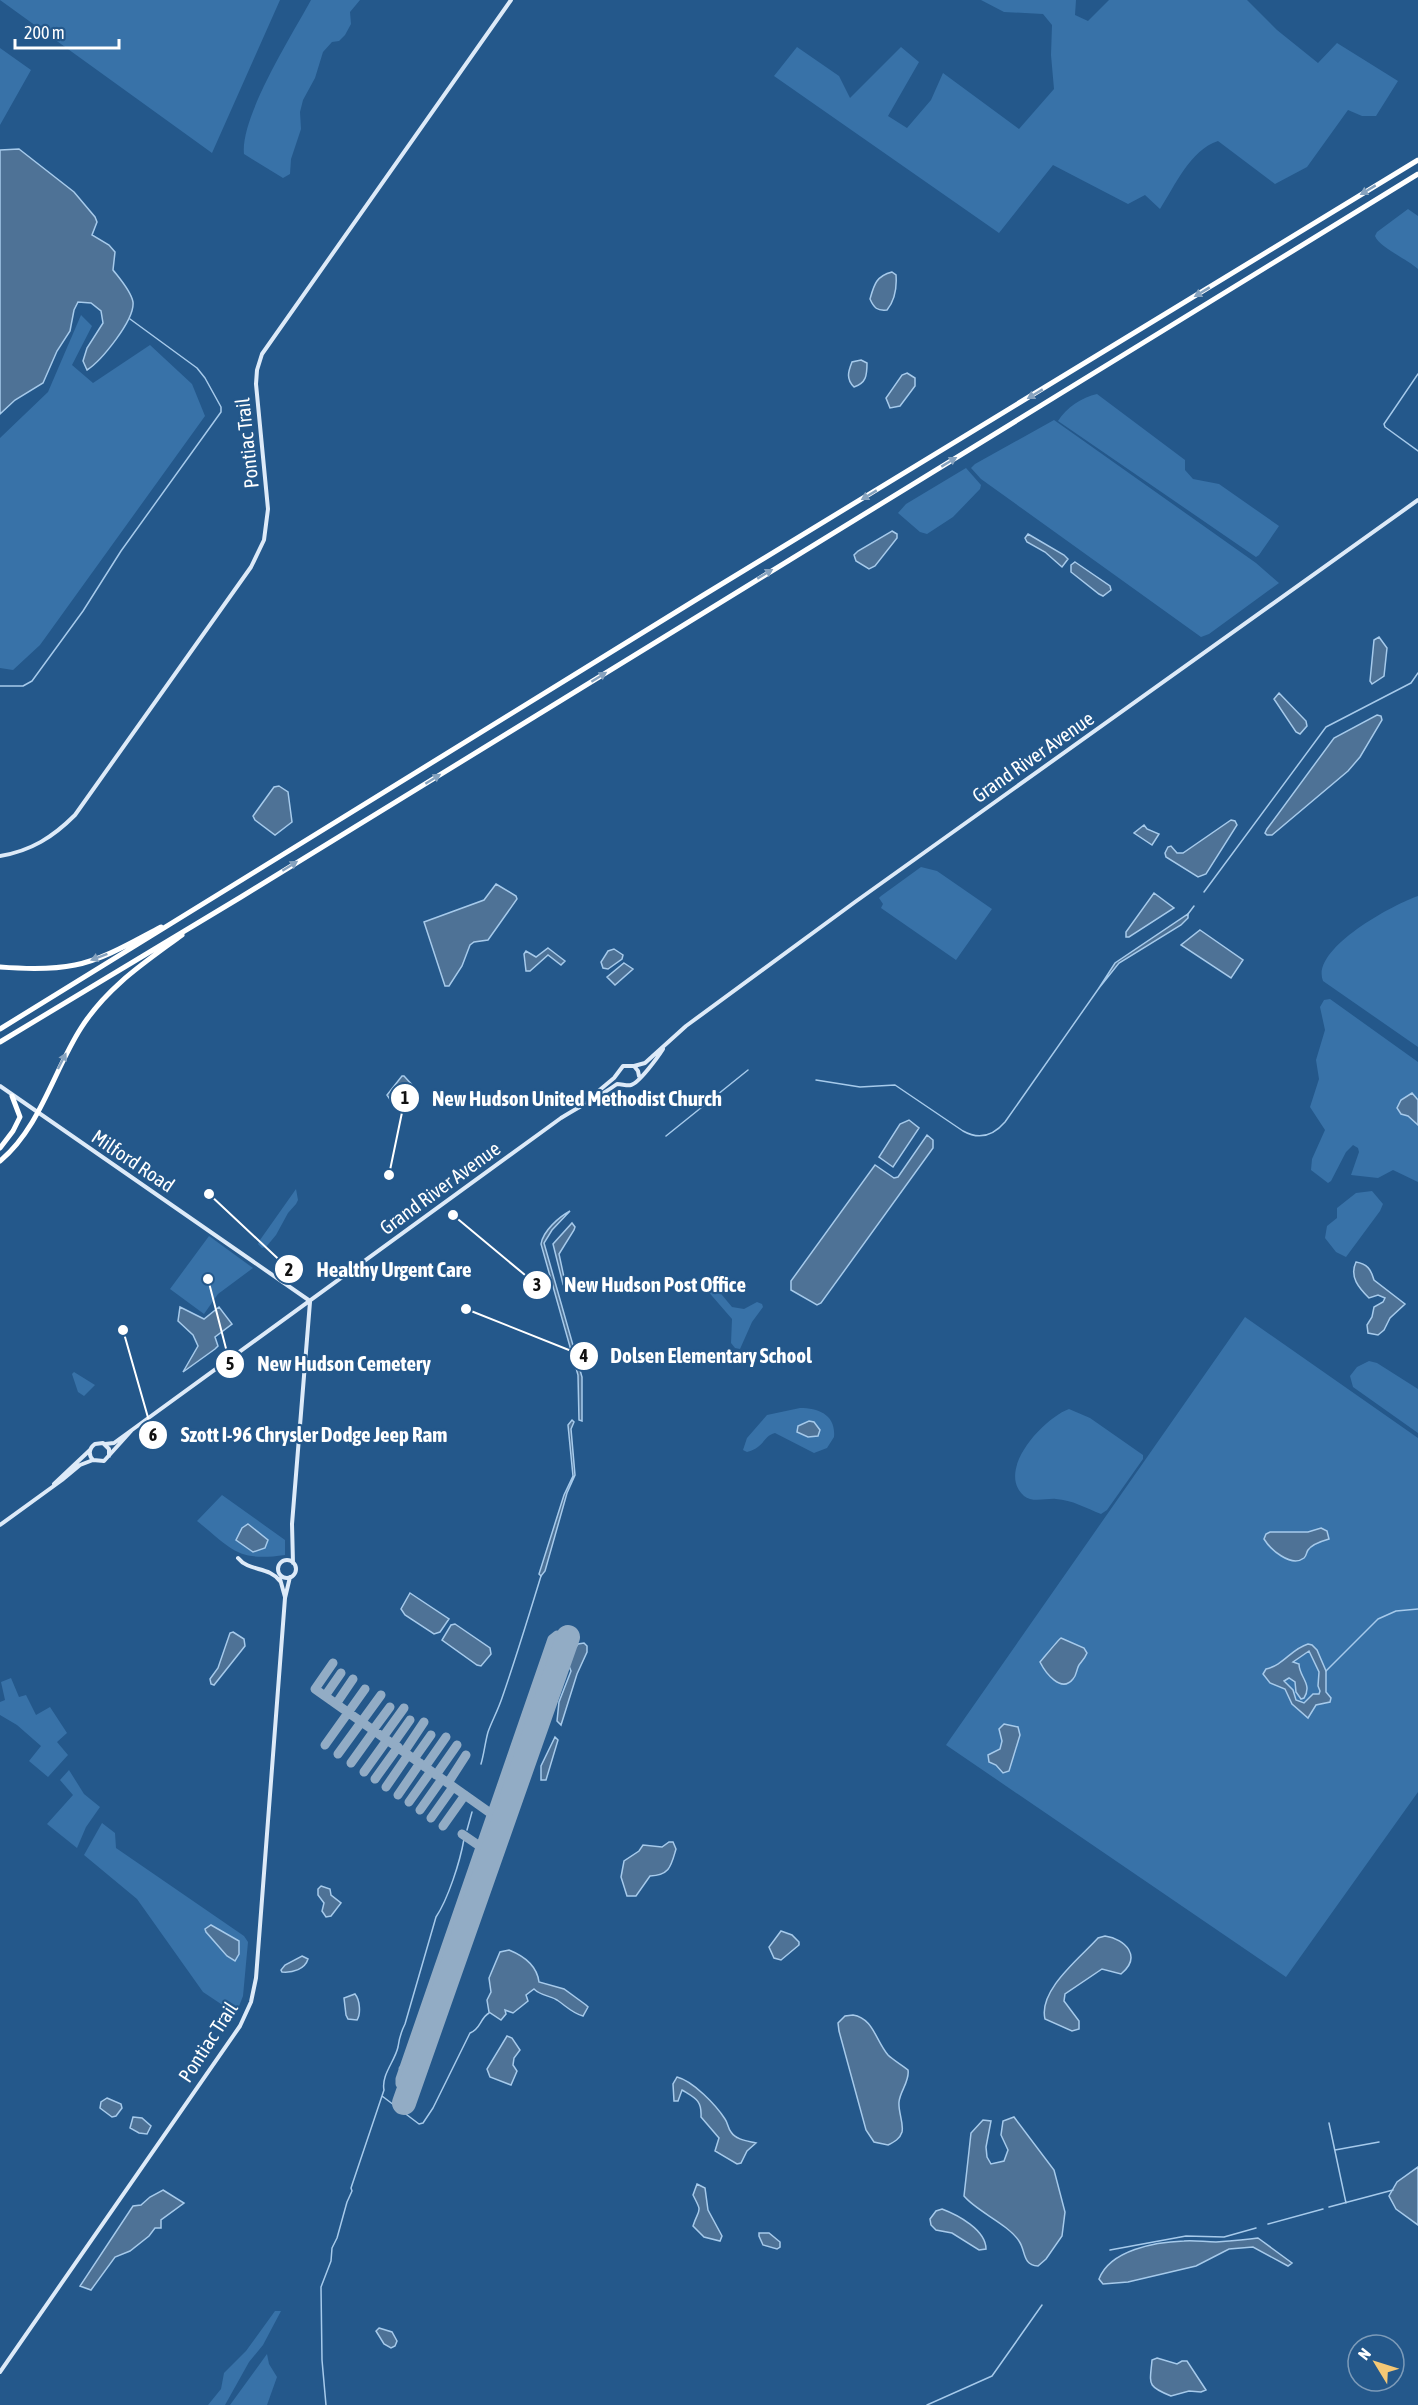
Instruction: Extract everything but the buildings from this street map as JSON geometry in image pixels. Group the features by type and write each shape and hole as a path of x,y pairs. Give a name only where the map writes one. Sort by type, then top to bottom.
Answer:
{"highway":[{"path":"0,1029 1418,160"},
{"path":"0,1044 1418,174"},
{"path":"0,967 32,969 76,965 120,948 207,902"},
{"path":"0,1161 18,1142 37,1114 80,1029 108,992 136,968 215,911"},
{"path":"0,1148 20,1117 12,1096"}],"main road":[{"name":"Pontiac Trail","path":"0,856 34,847 61,830 75,815 251,567 261,547 268,521 267,487 256,384 262,354 511,0"},
{"name":"Grand River Avenue","path":"634,1066 645,1063 686,1026 864,895 1418,500"},
{"name":"Grand River Avenue","path":"639,1077 655,1062 668,1042"},
{"path":"623,1066 634,1066 639,1077 633,1085 623,1084 619,1080 618,1073 623,1066"},
{"name":"Grand River Avenue","path":"105,1444 114,1443 555,1122 593,1097 618,1073"},
{"name":"Grand River Avenue","path":"593,1097 603,1095 617,1084 623,1084"},
{"name":"Milford Road","path":"0,1086 37,1114 310,1301"},
{"path":"292,1544 286,1560 279,1565 280,1574 290,1577 295,1571 292,1544 310,1301"},
{"name":"Grand River Avenue","path":"109,1456 131,1430"},
{"path":"0,1526 52,1487 80,1465 93,1460 101,1462 109,1456 109,1449 105,1444 95,1444 52,1487"},
{"path":"90,1449 93,1460"},
{"path":"238,1558 247,1566 269,1572 280,1581"},
{"path":"286,1560 293,1563"},
{"name":"Pontiac Trail","path":"280,1574 285,1598"},
{"name":"Pontiac Trail","path":"0,2372 240,2026 252,2002 260,1938 285,1598 290,1577"}],"shaded area":[{"path":"0,0 280,0 212,153"},
{"path":"311,0 360,0 350,12 351,24 345,35 339,41 332,42 323,52 315,78 303,100 300,112 301,129 291,159 290,174 283,178 244,154 245,138 258,98"},
{"path":"981,0 1076,0 1075,15 1088,21 1109,0 1247,0 1277,30 1318,63 1337,43 1398,81 1376,116 1362,116 1348,110 1307,167 1275,184 1218,141 1199,152 1191,160 1160,209 1145,195 1128,204 1053,165 999,233 774,76 797,47 839,76 850,98 901,47 919,62 888,116 907,128 931,100 943,73 1019,129 1054,89 1051,55 1052,25 1043,14 1004,12"},
{"path":"0,48 31,70 0,125"},
{"path":"19,149 74,192 95,217 97,222 92,235 109,245 115,252 113,270 128,289 133,302 129,319 123,329 108,349 87,370 83,361 87,348 103,323 101,311 91,303 78,302 70,331 57,351 43,383 15,400 0,414 0,150"},
{"path":"1408,209 1418,216 1418,269 1382,244 1375,236 1377,232"},
{"path":"892,272 896,275 894,298 887,310 878,309 874,307 870,299 873,289 882,276"},
{"path":"81,315 92,326 72,365 93,383 150,345 192,384 205,416 40,645 13,670 0,668 0,438 48,392"},
{"path":"861,360 867,363 866,375 861,383 854,387 849,378 850,369 852,362"},
{"path":"907,373 915,378 915,386 900,406 890,408 886,398 902,375"},
{"path":"1097,394 1185,460 1185,470 1193,479 1219,484 1279,526 1259,555 1256,557 1058,421 1075,404"},
{"path":"1054,420 1256,563 1279,583 1209,634 1201,637 981,479 971,468"},
{"path":"966,468 981,485 980,489 953,517 927,534 920,532 898,513 906,504"},
{"path":"892,531 897,534 897,538 875,566 869,569 856,561 854,555 858,551"},
{"path":"1028,534 1064,555 1068,559 1062,567 1045,552 1027,542 1025,538"},
{"path":"1075,562 1110,586 1111,590 1103,596 1099,594 1071,572 1071,565"},
{"path":"1379,637 1387,648 1384,676 1372,684 1370,681 1374,640"},
{"path":"1279,693 1306,721 1307,726 1300,734 1296,732 1274,699"},
{"path":"1377,715 1381,716 1382,720 1360,757 1348,771 1272,835 1267,835 1265,833 1267,829 1334,738"},
{"path":"279,786 288,792 292,822 275,835 253,816 274,787"},
{"path":"1231,820 1237,825 1206,874 1198,877 1166,857 1168,847 1171,846 1177,853 1183,853"},
{"path":"1144,825 1147,829 1159,834 1152,845 1134,833"},
{"path":"921,867 937,871 992,909 956,960 881,908 883,904 879,898"},
{"path":"496,884 516,896 517,899 488,940 474,942 470,945 462,966 449,986 445,986 424,922 484,900"},
{"path":"1154,893 1174,908 1126,937 1126,932"},
{"path":"1418,896 1418,1047 1323,981 1322,968 1329,955 1357,930 1391,908"},
{"path":"1188,914 1188,918 1181,925 1119,963 1099,988 1115,963"},
{"path":"1200,930 1243,960 1231,978 1181,945"},
{"path":"548,948 565,961 561,965 548,955 530,971 526,971 524,954 526,951 536,957"},
{"path":"614,949 623,955 622,959 608,969 603,968 601,962 608,951"},
{"path":"624,963 633,969 615,985 607,977"},
{"path":"1330,999 1418,1062 1418,1100 1412,1093 1401,1100 1397,1108 1401,1114 1408,1116 1418,1125 1418,1182 1393,1170 1378,1178 1351,1175 1359,1152 1358,1148 1353,1145 1346,1152 1328,1183 1311,1170 1312,1159 1325,1130 1310,1107 1319,1079 1316,1060 1325,1030 1320,1007 1324,1000"},
{"path":"402,1076 414,1087 391,1101 387,1095"},
{"path":"1412,1093 1418,1100 1418,1125 1408,1116 1401,1114 1397,1108 1401,1100"},
{"path":"909,1120 919,1128 893,1167 879,1157 900,1124"},
{"path":"927,1135 933,1140 933,1148 821,1303 817,1305 791,1290 791,1281 875,1165 894,1178 898,1177"},
{"path":"296,1189 298,1200 296,1204 288,1213 276,1235 266,1247 262,1248 258,1244 260,1240"},
{"path":"1372,1191 1383,1204 1346,1257 1336,1252 1325,1238 1327,1226 1337,1218 1337,1208 1356,1193"},
{"path":"570,1211 552,1230 544,1243 582,1377 582,1421 579,1420 578,1375 541,1244 552,1225"},
{"path":"572,1223 574,1230 559,1254 565,1282 563,1284 553,1244"},
{"path":"209,1236 253,1268 218,1294 204,1314 170,1289"},
{"path":"1356,1262 1366,1266 1374,1280 1405,1304 1390,1318 1384,1330 1378,1335 1368,1333 1367,1325 1374,1307 1383,1302 1385,1298 1378,1295 1369,1298 1362,1290 1354,1277"},
{"path":"708,1282 712,1283 732,1307 744,1309 757,1302 762,1304 763,1307 752,1322 740,1349 735,1348 731,1343 732,1319 706,1289"},
{"path":"180,1307 204,1319 219,1307 232,1324 215,1337 218,1346 215,1349 183,1372 198,1346 193,1335 178,1321"},
{"path":"1245,1317 1418,1438 1418,1792 1286,1977 946,1745"},
{"path":"1369,1361 1377,1363 1418,1389 1418,1433 1353,1387 1350,1376 1357,1367"},
{"path":"74,1372 95,1385 84,1396 78,1392 72,1374"},
{"path":"800,1408 820,1411 829,1418 834,1429 834,1437 827,1448 814,1453 775,1433 753,1450 747,1452 743,1450 747,1438 767,1415"},
{"path":"1069,1409 1090,1418 1143,1455 1143,1459 1107,1510 1101,1514 1068,1501 1027,1498 1017,1485 1015,1473 1026,1446 1047,1423"},
{"path":"572,1420 574,1422 571,1429 575,1475 567,1493 545,1571 541,1576 539,1574 564,1495 573,1476 568,1425"},
{"path":"809,1421 814,1422 820,1430 818,1436 808,1437 797,1432 798,1426"},
{"path":"222,1495 285,1540 285,1555 256,1557 245,1555 228,1546 197,1521"},
{"path":"248,1524 268,1540 265,1548 253,1552 236,1540 242,1528"},
{"path":"1321,1528 1327,1531 1329,1539 1312,1546 1306,1556 1299,1560 1293,1561 1281,1556 1264,1539 1270,1532 1308,1532"},
{"path":"410,1593 449,1619 440,1632 434,1634 405,1615 401,1609"},
{"path":"455,1624 490,1648 491,1654 481,1666 442,1640 451,1625"},
{"path":"233,1632 244,1639 245,1646 214,1685 211,1684 210,1679 218,1668 230,1633"},
{"path":"1061,1638 1084,1648 1087,1653 1074,1677 1068,1683 1063,1684 1054,1680 1040,1662"},
{"path":"584,1643 587,1646 587,1652 577,1674 561,1725 557,1721 559,1702 571,1671 569,1666 573,1651 578,1644"},
{"path":"1312,1645 1317,1650 1326,1671 1326,1692 1331,1698 1330,1702 1316,1705 1308,1718 1292,1704 1285,1689 1270,1683 1263,1674 1266,1669 1278,1664 1302,1646","holes":["1309,1651 1319,1672 1319,1694 1313,1694 1304,1703 1296,1700 1293,1690 1284,1681 1289,1678 1295,1682 1296,1692 1301,1699 1304,1698 1307,1689 1299,1664 1293,1662"]},
{"path":"11,1678 19,1697 26,1695 36,1715 50,1707 67,1733 57,1742 68,1755 48,1777 29,1761 41,1746 17,1725 0,1715 0,1702 5,1700 1,1682"},
{"path":"1004,1724 1018,1727 1020,1735 1009,1771 1003,1773 996,1765 989,1762 988,1755 1000,1749 1002,1741 999,1729"},
{"path":"555,1737 558,1740 546,1780 541,1780 541,1766"},
{"path":"69,1770 84,1794 100,1807 86,1827 77,1848 47,1824 73,1795 60,1780"},
{"path":"102,1823 115,1833 116,1848 244,1936 248,1942 243,1996 236,2014 203,1992 137,1899 84,1855"},
{"path":"673,1842 676,1849 666,1872 650,1876 636,1896 627,1896 621,1877 624,1861 639,1851 643,1845 662,1847"},
{"path":"321,1886 330,1889 331,1895 341,1903 331,1916 326,1917 322,1911 324,1903 318,1895 318,1889"},
{"path":"211,1925 239,1941 239,1954 235,1961 227,1956 206,1932 205,1929"},
{"path":"781,1931 792,1935 799,1945 781,1960 774,1958 769,1947"},
{"path":"1105,1936 1119,1941 1129,1950 1131,1955 1127,1968 1121,1974 1102,1969 1065,1994 1064,2001 1079,2021 1079,2029 1072,2031 1045,2019 1048,1997 1054,1986 1098,1938"},
{"path":"509,1950 529,1962 536,1971 539,1982 564,1989 586,2005 588,2007 583,2016 534,1989 526,1995 528,2001 513,2013 505,2010 506,2014 501,2020 489,2012 487,2000 491,1992 489,1978 500,1952"},
{"path":"302,1956 308,1959 301,1968 282,1972 285,1965"},
{"path":"355,1994 359,2007 357,2020 348,2019 344,1998"},
{"path":"845,2016 860,2017 870,2025 888,2055 908,2070 908,2078 899,2102 902,2132 895,2141 888,2145 874,2142 866,2130 839,2031 838,2023"},
{"path":"507,2036 512,2038 520,2050 514,2058 513,2065 517,2071 511,2085 490,2077 487,2069"},
{"path":"677,2077 697,2088 716,2107 733,2135 756,2143 747,2151 741,2163 737,2164 715,2151 719,2138 701,2117 697,2100 682,2090 678,2101 674,2101 673,2084"},
{"path":"107,2098 121,2104 122,2108 116,2116 112,2117 100,2108 101,2102"},
{"path":"133,2117 142,2118 151,2126 147,2134 130,2128"},
{"path":"1014,2117 1054,2170 1065,2212 1062,2236 1046,2259 1038,2266 1029,2263 1014,2235 964,2196 971,2133 983,2120 991,2121 986,2147 987,2157 991,2164 1004,2161 1008,2150 1001,2135 1003,2121"},
{"path":"1418,2167 1418,2225 1396,2209 1389,2196 1397,2182"},
{"path":"697,2184 705,2188 708,2210 722,2236 720,2241 704,2237 693,2226 699,2210 693,2195"},
{"path":"163,2190 184,2203 161,2220 161,2228 155,2228 149,2236 130,2251 115,2257 91,2290 80,2286 133,2206 141,2205"},
{"path":"942,2209 970,2224 985,2242 986,2249 979,2250 952,2233 936,2230 931,2225 930,2219 936,2211"},
{"path":"759,2233 769,2233 780,2242 780,2247 777,2249 763,2245"},
{"path":"1258,2238 1292,2263 1288,2266 1253,2247 1229,2249 1196,2266 1128,2282 1103,2284 1099,2279 1105,2269 1123,2254 1147,2246 1172,2242 1216,2242"},
{"path":"275,2311 281,2311 263,2345 249,2362 225,2405 208,2405 221,2389 224,2373 246,2351"},
{"path":"379,2328 392,2332 397,2341 395,2346 391,2348 384,2344 376,2331"},
{"path":"267,2354 269,2364 277,2377 267,2405 230,2405"},
{"path":"1157,2358 1177,2364 1187,2361 1206,2390 1189,2391 1171,2396 1157,2390 1153,2387 1151,2379 1152,2360"}],"waterway":[{"path":"0,686 23,686 32,681 83,611 121,551 221,412 221,407 197,368 130,319"},
{"path":"1418,374 1384,424 1418,451"},
{"path":"1204,892 1326,727 1411,683 1418,673"},
{"path":"1188,914 1194,906"},
{"path":"816,1080 860,1087 895,1085 963,1131 980,1136 986,1135 996,1131 1005,1122 1099,988"},
{"path":"666,1136 748,1070"},
{"path":"481,1764 488,1732 507,1683 541,1576"},
{"path":"1326,1671 1378,1619 1396,1611 1418,1609"},
{"path":"467,1830 472,1812"},
{"path":"326,2405 322,2360 321,2287 384,2090 384,2079 396,2052 436,1917 453,1880 464,1839"},
{"path":"382,2096 419,2124 423,2123 433,2108 470,2033 489,2013"},
{"path":"1329,2123 1346,2203"},
{"path":"1335,2150 1379,2142"},
{"path":"1329,2207 1393,2190"},
{"path":"1268,2224 1323,2209"},
{"path":"1110,2250 1186,2236 1224,2237 1256,2228"},
{"path":"927,2405 992,2376 1042,2305"}],"taxiway":[{"path":"409,2090 400,2084 400,2079 552,1639 557,1635 567,1639"},
{"path":"333,1663 315,1689 503,1822"},
{"path":"325,1696 341,1673"},
{"path":"336,1704 353,1679"},
{"path":"325,1745 365,1689"},
{"path":"338,1754 381,1695"},
{"path":"373,1730 390,1707"},
{"path":"383,1737 404,1708"},
{"path":"393,1744 410,1720"},
{"path":"404,1752 424,1722"},
{"path":"351,1763 374,1731"},
{"path":"414,1759 431,1735"},
{"path":"425,1767 446,1737"},
{"path":"364,1772 387,1740"},
{"path":"436,1775 457,1745"},
{"path":"375,1779 398,1747"},
{"path":"386,1787 408,1755"},
{"path":"448,1783 466,1755"},
{"path":"398,1795 420,1763"},
{"path":"409,1802 431,1771"},
{"path":"420,1810 442,1779"},
{"path":"431,1818 453,1787"},
{"path":"443,1826 465,1795"},
{"path":"462,1834 481,1847"},
{"path":"443,1956 454,1960"},
{"path":"403,2069 415,2073"}],"runway":[{"path":"404,2103 568,1637"}],"place":[{"name":"New Hudson United Methodist Church","path":"389,1175"},
{"name":"Healthy Urgent Care","path":"209,1194"},
{"name":"New Hudson Post Office","path":"453,1215"},
{"name":"New Hudson Cemetery","path":"208,1279"},
{"name":"Dolsen Elementary School","path":"466,1309"},
{"name":"Szott I-96 Chrysler Dodge Jeep Ram","path":"123,1330"}]}
